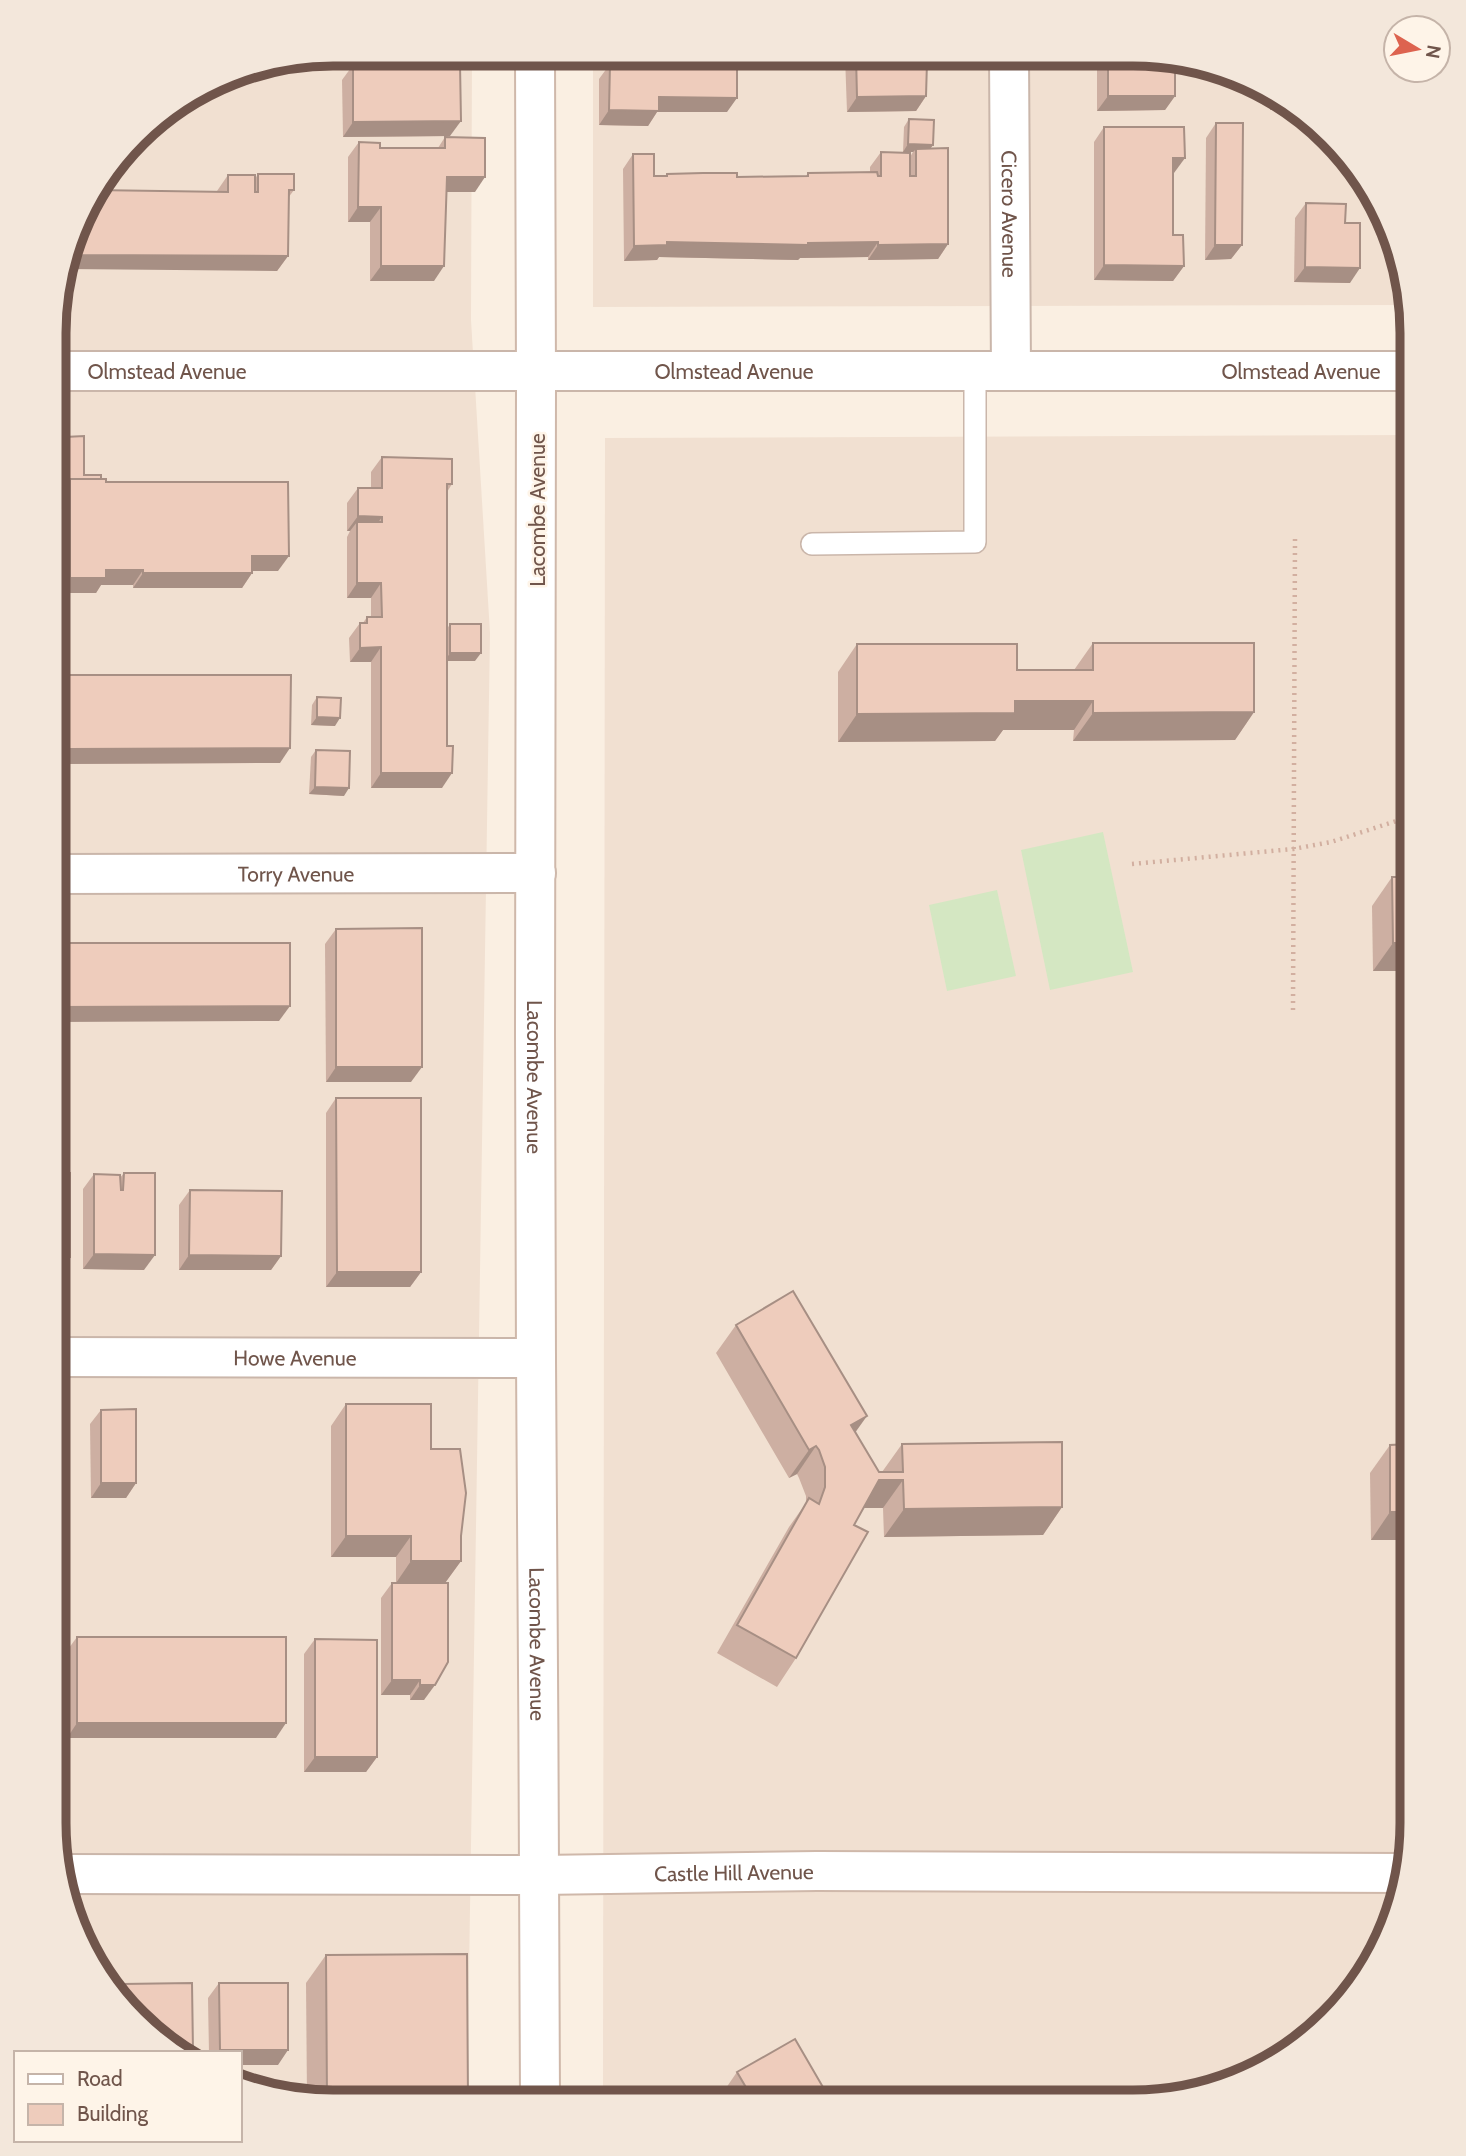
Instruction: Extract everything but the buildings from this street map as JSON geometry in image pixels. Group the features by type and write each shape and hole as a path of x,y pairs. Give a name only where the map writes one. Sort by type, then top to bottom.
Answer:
{"street":[{"name":"Lacombe Avenue","path":"535,66 536,1358 540,2090"},
{"name":"Cicero Avenue","path":"993,371 1008,66"},
{"name":"Olmstead Avenue","path":"66,371 1400,371"},
{"name":"Torry Avenue","path":"66,874 536,873"},
{"name":"Howe Avenue","path":"66,1357 536,1358"},
{"name":"Castle Hill Avenue","path":"72,1874 540,1875 817,1871 1394,1873"}],"lane":[{"path":"812,544 975,542 993,371"}],"path":[{"path":"1293,1010 1295,538"},
{"path":"1132,864 1293,849 1331,842 1400,820"}],"shaded area":[{"path":"472,66 471,320 490,633 467,2090 333,2090 298,2087 242,2073 242,2051 195,2051 157,2023 133,1999 111,1971 87,1925 72,1875 66,1823 67,316 81,247 94,215 111,185 157,133 185,111 215,94 264,76 316,67"},
{"path":"593,66 1133,66 1168,69 1219,81 1251,94 1281,111 1333,157 1355,185 1372,215 1390,264 1398,305 593,307"},
{"path":"1400,435 1399,1840 1385,1909 1372,1941 1355,1971 1309,2023 1281,2045 1235,2069 1185,2084 1133,2090 603,2090 605,438"}],"green space":[{"path":"1103,832 1133,972 1050,990 1021,850"},
{"path":"997,890 1016,976 947,991 929,905"}]}
